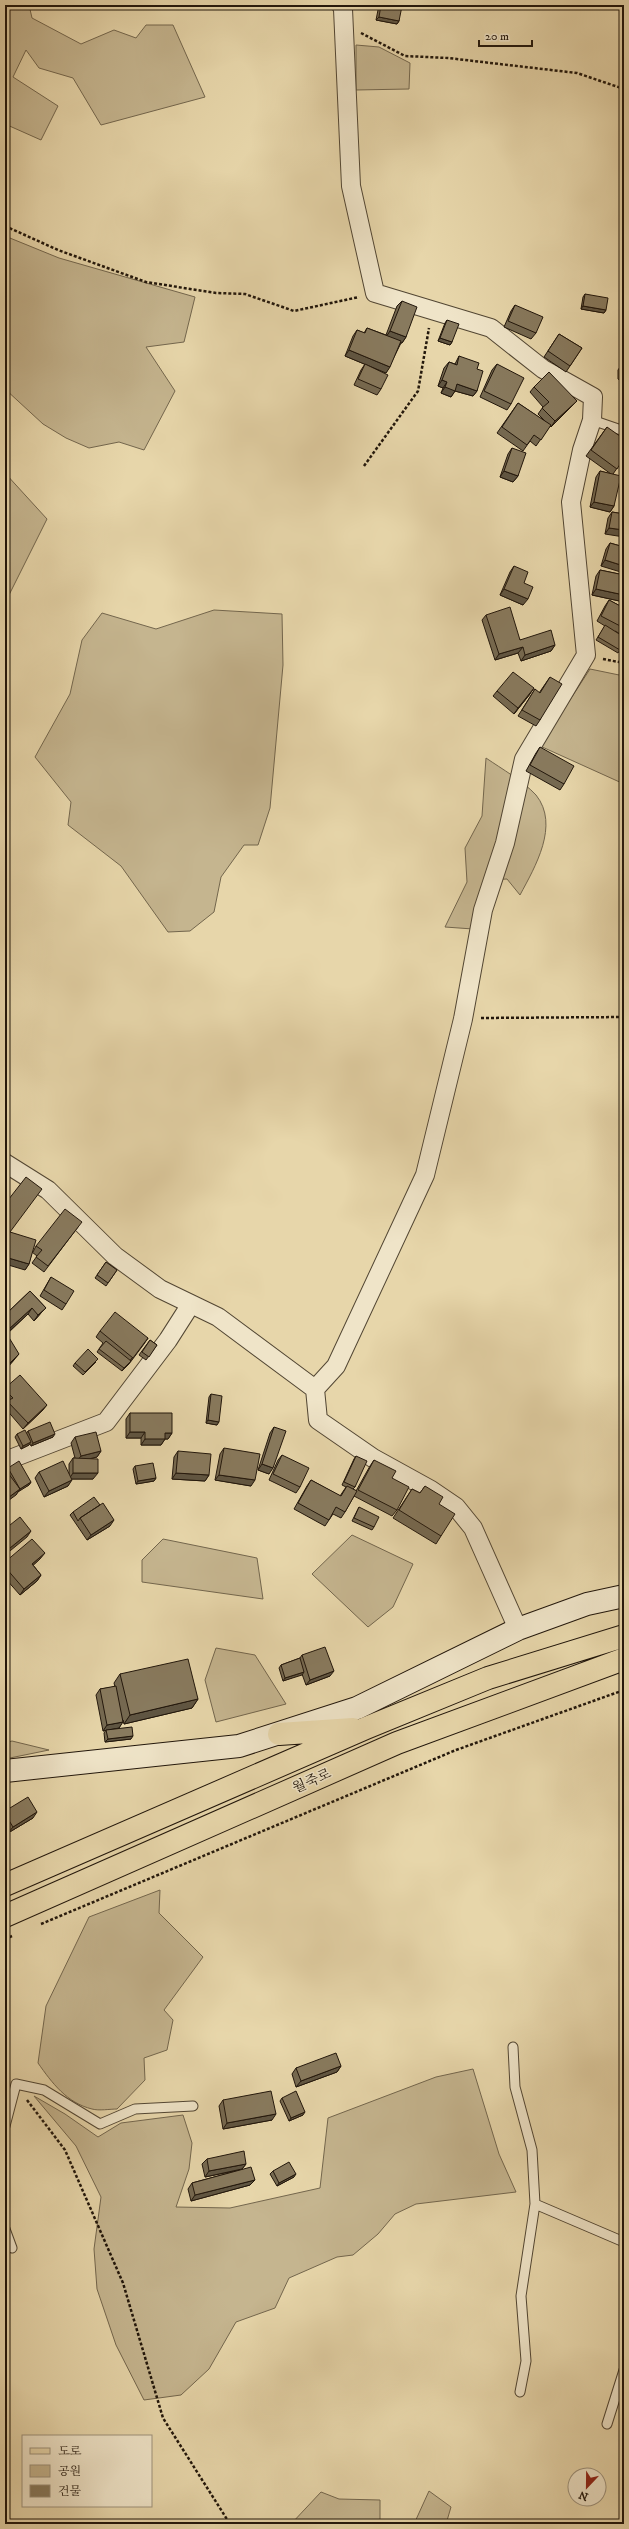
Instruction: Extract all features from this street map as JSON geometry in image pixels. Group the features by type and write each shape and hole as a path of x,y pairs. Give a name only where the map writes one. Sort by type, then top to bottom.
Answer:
{"main road":[{"name":"월죽로","path":"5,1885 366,1728 488,1678 624,1636"},
{"name":"월죽로","path":"5,1916 397,1743 624,1659"},
{"path":"279,1734 366,1728"}],"street":[{"path":"315,1389 336,1366 425,1175 463,1019 483,910 505,843 524,759 586,655 571,502 582,450 592,420 593,398 543,369 491,328 376,293 351,186 341,5"},
{"path":"5,1163 48,1190 114,1256 160,1290 218,1317 315,1389 318,1420 373,1458 431,1490 456,1507 473,1528 518,1629"},
{"path":"5,1461 106,1422 168,1340 191,1304"},
{"path":"5,1771 239,1746 357,1708 518,1629 587,1604 624,1596"}],"lane":[{"path":"592,420 624,431"},
{"path":"513,2047 515,2087 532,2150 536,2204 521,2296 526,2361 520,2392"},
{"path":"5,2126 16,2084 44,2090 100,2124 135,2109 193,2106"},
{"path":"536,2204 624,2242"},
{"path":"5,2229 12,2248"},
{"path":"607,2424 624,2370"}],"path":[{"path":"343,23 405,56 448,58 577,73 624,89"},
{"path":"5,226 58,250 146,282 216,293 245,294 294,311 376,293"},
{"path":"364,466 418,391 432,310"},
{"path":"586,655 624,663"},
{"path":"463,1019 624,1017"},
{"path":"34,1927 456,1750 624,1690"},
{"path":"5,1939 20,1933"},
{"path":"16,2084 65,2150 123,2283 163,2418 230,2524"}],"green space":[{"path":"5,5 29,5 32,18 81,44 114,30 136,38 146,25 173,25 205,97 101,125 73,78 39,68 26,50 13,77 58,106 41,140 5,124"},
{"path":"356,45 379,47 410,63 409,89 356,90"},
{"path":"5,236 59,258 195,297 184,342 146,347 175,391 144,450 119,442 89,448 66,438 43,424 5,389"},
{"path":"5,473 47,519 5,603"},
{"path":"214,610 282,614 283,665 270,808 258,845 244,845 221,877 214,912 190,931 168,932 121,866 68,825 71,802 35,757 70,694 82,640 102,613 156,629"},
{"path":"590,669 624,676 624,784 540,746"},
{"path":"486,758 519,780 536,795 543,807 546,819 543,846 520,895 507,879 487,880 473,929 445,927 467,882 465,848 482,816"},
{"path":"352,1535 413,1564 393,1607 368,1627 312,1574"},
{"path":"163,1539 257,1558 263,1599 142,1582 142,1560"},
{"path":"216,1648 255,1655 286,1704 216,1722 205,1680"},
{"path":"12,1741 49,1750 5,1759 5,1743"},
{"path":"160,1890 159,1913 203,1957 164,2010 173,2020 167,2050 144,2058 145,2080 117,2109 98,2110 83,2106 75,2102 61,2091 38,2063 46,2006 89,1917"},
{"path":"473,2069 499,2154 516,2192 416,2204 395,2214 378,2234 353,2255 337,2257 289,2278 275,2308 236,2322 209,2369 181,2395 144,2400 116,2345 97,2289 94,2249 101,2197 76,2146 34,2096 65,2114 98,2137 121,2123 183,2115 192,2143 189,2169 176,2207 230,2208 320,2188 328,2118 436,2077"},
{"path":"429,2491 451,2507 446,2524 414,2524"},
{"path":"321,2492 339,2499 380,2500 380,2524 291,2524"}],"building":[{"path":"381,5 402,6 399,21 379,17"},
{"path":"585,294 608,298 606,310 583,306"},
{"path":"402,301 417,307 406,337 390,331"},
{"path":"515,305 543,317 536,333 508,321"},
{"path":"447,320 459,324 452,342 440,338"},
{"path":"367,328 401,341 390,367 349,350 357,330 365,333"},
{"path":"559,334 582,348 570,366 548,351"},
{"path":"459,356 479,363 477,369 483,371 477,391 457,384 455,391 445,387 447,382 442,380 449,362 457,365"},
{"path":"365,364 388,375 381,389 358,379"},
{"path":"497,364 524,378 511,404 484,391"},
{"path":"622,364 624,364 624,374 622,373"},
{"path":"549,372 577,401 555,421 542,408 549,402 534,387"},
{"path":"518,403 551,425 541,440 534,435 527,445 502,427"},
{"path":"607,427 624,439 624,458 617,469 591,450"},
{"path":"512,448 526,453 518,476 504,471"},
{"path":"600,471 621,476 614,506 594,502"},
{"path":"612,512 624,514 624,530 609,528"},
{"path":"610,543 624,547 624,566 605,560"},
{"path":"514,566 528,572 524,583 533,587 528,599 504,589"},
{"path":"600,570 624,575 624,595 596,589"},
{"path":"609,600 624,608 624,628 601,616"},
{"path":"510,607 520,640 551,630 555,645 525,655 523,647 499,654 486,615"},
{"path":"605,625 624,637 624,643 620,650 598,637"},
{"path":"513,672 534,688 518,708 497,691"},
{"path":"550,677 562,684 540,720 522,710 535,689 540,693"},
{"path":"540,747 574,766 564,784 530,765"},
{"path":"26,1177 42,1189 10,1232 36,1240 29,1264 5,1257 5,1204"},
{"path":"65,1209 82,1222 48,1266 36,1257 42,1250 36,1246"},
{"path":"106,1262 117,1270 108,1283 97,1275"},
{"path":"51,1277 74,1291 66,1304 44,1290"},
{"path":"30,1291 46,1308 38,1315 32,1308 9,1329 5,1325 5,1315"},
{"path":"115,1312 148,1338 133,1358 100,1331"},
{"path":"5,1331 19,1354 5,1368"},
{"path":"150,1340 157,1345 149,1357 142,1352"},
{"path":"106,1341 131,1361 124,1368 99,1349"},
{"path":"88,1349 98,1359 85,1372 75,1363"},
{"path":"20,1375 47,1405 28,1423 7,1401 13,1398 5,1390 5,1388"},
{"path":"211,1394 222,1396 219,1422 208,1420"},
{"path":"130,1413 172,1413 172,1433 165,1433 165,1439 145,1439 145,1432 130,1432"},
{"path":"50,1422 55,1434 33,1443 28,1431"},
{"path":"274,1427 286,1431 273,1468 262,1464"},
{"path":"25,1430 31,1442 23,1446 17,1434"},
{"path":"96,1432 101,1451 81,1456 75,1437"},
{"path":"224,1448 260,1454 255,1480 219,1475"},
{"path":"178,1451 211,1454 209,1475 176,1473"},
{"path":"282,1455 309,1468 300,1487 273,1474"},
{"path":"356,1456 367,1461 355,1487 344,1482"},
{"path":"73,1458 98,1459 98,1473 73,1473"},
{"path":"374,1460 396,1471 392,1478 409,1487 397,1510 358,1490"},
{"path":"19,1461 31,1482 20,1489 8,1468"},
{"path":"63,1461 72,1480 49,1491 39,1472"},
{"path":"153,1463 156,1478 138,1481 135,1466"},
{"path":"5,1469 20,1489 5,1500"},
{"path":"311,1480 341,1496 347,1486 357,1491 345,1512 336,1507 329,1520 298,1503"},
{"path":"425,1486 443,1497 439,1504 455,1514 441,1536 399,1510 412,1489 420,1493"},
{"path":"94,1497 100,1505 80,1518 78,1521 73,1512"},
{"path":"103,1503 114,1520 91,1535 80,1518"},
{"path":"359,1507 379,1517 374,1527 354,1518"},
{"path":"20,1517 31,1531 5,1552 5,1529"},
{"path":"32,1539 45,1553 32,1564 41,1575 24,1589 5,1567 5,1562"},
{"path":"325,1647 334,1671 310,1680 302,1655"},
{"path":"300,1658 304,1672 285,1678 281,1665"},
{"path":"188,1659 198,1699 130,1715 120,1674"},
{"path":"116,1686 123,1722 107,1725 100,1689"},
{"path":"132,1727 133,1736 108,1739 106,1730"},
{"path":"28,1797 37,1812 13,1827 5,1814 5,1811"},
{"path":"336,2053 341,2066 301,2081 296,2068"},
{"path":"271,2091 276,2114 227,2123 223,2100"},
{"path":"296,2091 305,2112 291,2118 282,2098"},
{"path":"244,2151 246,2164 209,2171 207,2159"},
{"path":"289,2162 296,2174 279,2183 273,2171"},
{"path":"251,2167 255,2180 195,2195 192,2183"}]}
